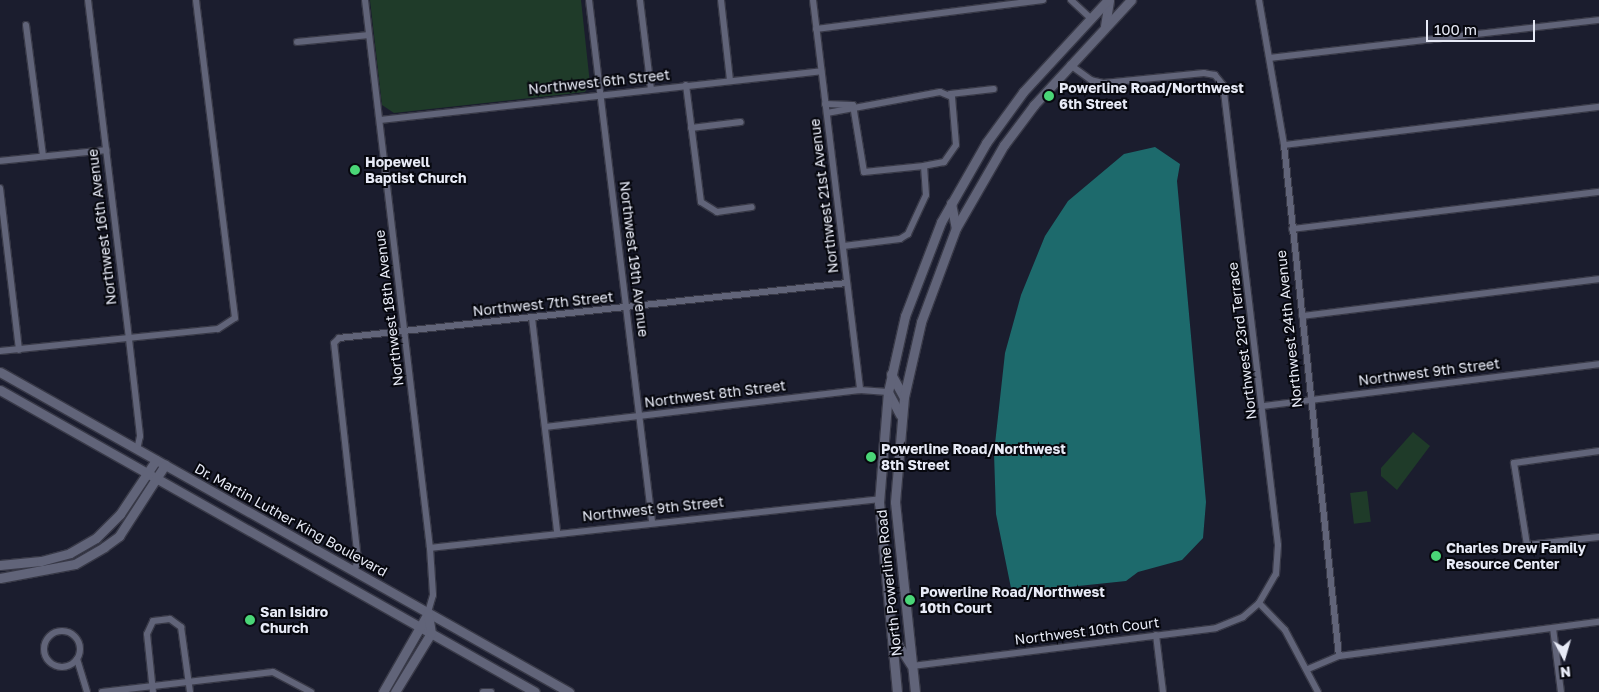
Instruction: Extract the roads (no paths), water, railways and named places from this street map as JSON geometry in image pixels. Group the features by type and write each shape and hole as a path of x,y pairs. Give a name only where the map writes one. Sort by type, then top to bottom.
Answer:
{"main road":[{"name":"North Powerline Road","path":"897,692 889,629 879,499 891,374 920,274 951,203 1023,92 1090,18 1109,0"},
{"path":"1104,28 1109,0"},
{"name":"North Powerline Road","path":"915,692 895,502 904,397 921,322 956,228 1004,145 1070,65 1131,0"},
{"path":"963,182 968,207"},
{"path":"951,203 956,228"},
{"name":"Dr. Martin Luther King Boulevard","path":"0,372 568,692"},
{"path":"891,374 904,397"},
{"name":"Dr. Martin Luther King Boulevard","path":"0,390 535,692"},
{"path":"888,392 896,401 901,419"},
{"path":"120,457 137,450"},
{"path":"0,565 41,561 96,538 120,514 156,460"},
{"path":"0,578 75,564 104,548 119,536 158,479 165,465"},
{"path":"383,692 428,613"},
{"path":"395,692 431,633 428,613"},
{"path":"889,629 912,666"}],"street":[{"name":"Northwest 16th Avenue","path":"88,0 130,339 137,450"},
{"path":"0,352 130,339 231,324 235,312 196,0"},
{"name":"Northwest 18th Avenue","path":"365,0 430,548 433,596 428,613"},
{"name":"Northwest 19th Avenue","path":"589,0 628,308 652,521"},
{"path":"640,0 651,89"},
{"path":"721,0 730,80"},
{"name":"Northwest 21st Avenue","path":"813,0 860,390"},
{"path":"816,29 1043,0"},
{"path":"1071,0 1090,18"},
{"name":"Northwest 24th Avenue","path":"1259,0 1284,145 1309,400 1339,656"},
{"path":"1270,58 1599,20"},
{"path":"26,25 43,156"},
{"path":"297,42 369,35"},
{"name":"Northwest 23rd Terrace","path":"1070,65 1091,80 1103,83 1215,75 1223,85 1263,406 1278,545 1276,574 1260,603"},
{"name":"Northwest 6th Street","path":"380,120 821,70"},
{"path":"686,85 701,202 717,212 752,207"},
{"path":"826,104 853,105 994,89"},
{"path":"853,105 864,172 924,166 944,162 956,145 950,94"},
{"path":"826,113 853,105"},
{"path":"1284,145 1599,106"},
{"path":"691,128 742,122"},
{"path":"0,161 106,150"},
{"path":"843,246 906,236 926,195 924,166"},
{"path":"0,188 19,350"},
{"path":"1292,229 1599,192"},
{"path":"1302,316 1599,279"},
{"name":"Northwest 7th Street","path":"354,572 358,560 334,343 339,338 847,283"},
{"path":"532,318 557,532"},
{"name":"Northwest 9th Street","path":"1263,406 1599,364"},
{"name":"Northwest 8th Street","path":"545,427 860,390 888,392"},
{"path":"1599,451 1514,463 1527,544 1599,536"},
{"name":"Northwest 9th Street","path":"430,548 652,521 879,499"},
{"path":"1260,603 1285,630 1308,669 1318,692"},
{"name":"Northwest 10th Court","path":"912,666 1216,628 1243,617 1260,603"},
{"path":"153,690 147,634 153,621 170,619 182,627 190,692"},
{"path":"1308,669 1339,656 1599,622"},
{"path":"1553,628 1561,692"},
{"path":"77,660 67,666 52,663 45,653 48,638 59,631 71,633 80,648 77,660 87,692"},
{"path":"1156,635 1163,692"},
{"path":"102,692 153,690 189,682 273,672 310,692"},
{"path":"483,692 491,692"}],"place":[{"name":"Powerline Road/Northwest 6th Street","path":"1049,96"},
{"name":"Hopewell Baptist Church","path":"355,170"},
{"name":"Powerline Road/Northwest 8th Street","path":"871,457"},
{"name":"Charles Drew Family Resource Center","path":"1436,556"},
{"name":"Powerline Road/Northwest 10th Court","path":"910,600"},
{"name":"San Isidro Church","path":"250,620"}]}
